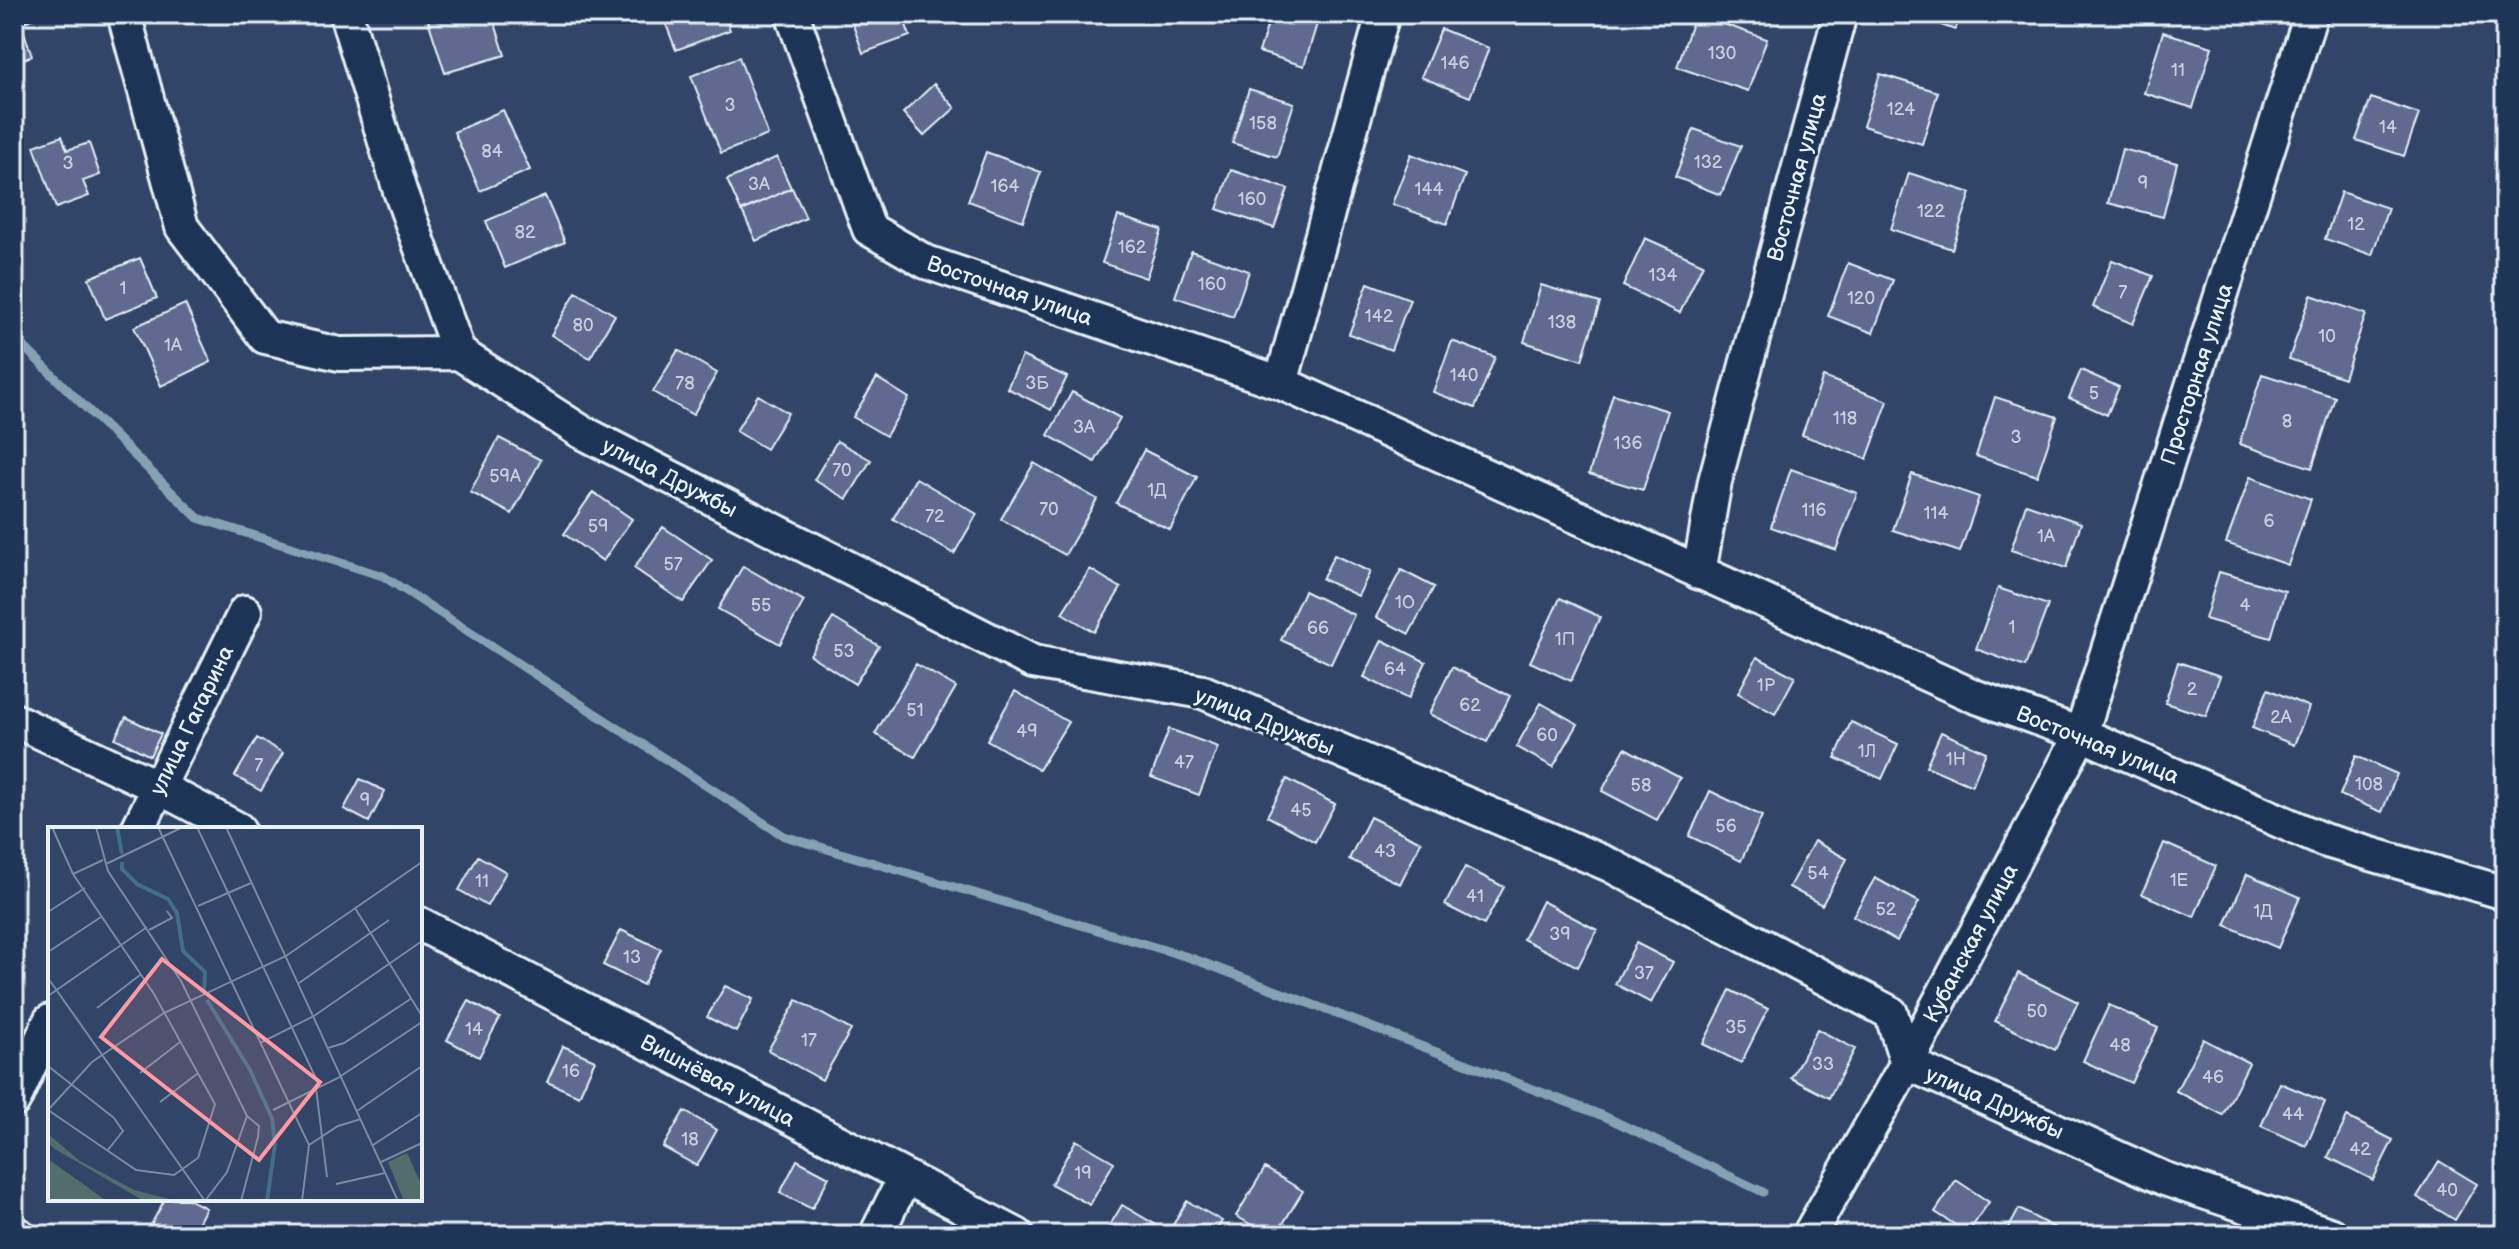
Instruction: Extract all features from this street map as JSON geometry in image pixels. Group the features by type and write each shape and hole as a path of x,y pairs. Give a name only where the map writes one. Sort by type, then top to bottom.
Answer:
{"street":[{"path":"124,14 182,227 265,337 339,354 459,353 400,191 346,14"},
{"name":"Восточная улица","path":"792,14 869,229 926,262 1281,383 1974,696 2081,734 2323,840 2505,893"},
{"path":"1281,383 1383,14"},
{"name":"Восточная улица","path":"1699,573 1715,481 1840,14"},
{"name":"Просторная улица","path":"2081,734 2311,14"},
{"name":"улица Дружбы","path":"459,353 580,431 1033,662 1203,692 1610,865 1891,1013 1907,1063 2165,1179 2332,1235"},
{"name":"улица Гагарина","path":"139,827 245,612"},
{"path":"14,720 158,787 234,827"},
{"name":"Кубанская улица","path":"1809,1235 1907,1063 2081,734"},
{"name":"Вишнёвая улица","path":"422,925 1017,1235"},
{"path":"14,1100 48,1025"},
{"path":"876,1235 905,1177"}],"building":[{"path":"14,14 37,14 38,17 21,23 32,56 14,62"},
{"path":"426,14 492,14 505,55 445,73"},
{"path":"662,14 724,14 730,30 676,50"},
{"path":"849,14 902,14 910,36 863,53"},
{"path":"1271,14 1320,14 1304,66 1259,52"},
{"path":"1504,14 1531,14 1528,22"},
{"path":"1695,14 1767,39 1748,91 1677,67"},
{"path":"1910,14 1960,14 1955,30"},
{"path":"1441,29 1489,48 1470,97 1421,77"},
{"path":"2163,32 2212,47 2193,108 2144,93"},
{"path":"739,57 768,135 721,153 691,76"},
{"path":"1880,74 1938,92 1922,144 1863,126"},
{"path":"934,84 955,108 924,136 903,113"},
{"path":"1249,89 1294,103 1277,157 1232,143"},
{"path":"2371,98 2419,114 2404,156 2356,140"},
{"path":"503,110 530,170 480,191 454,132"},
{"path":"1694,129 1741,146 1721,195 1675,177"},
{"path":"62,136 67,150 89,143 100,175 83,181 89,196 56,208 34,146"},
{"path":"2122,149 2177,163 2163,217 2108,203"},
{"path":"986,152 1041,172 1023,221 968,201"},
{"path":"1411,154 1465,175 1447,224 1392,204"},
{"path":"777,157 791,188 741,211 727,180"},
{"path":"1231,170 1288,189 1274,228 1217,209"},
{"path":"1909,173 1971,193 1952,249 1891,229"},
{"path":"792,188 806,218 756,241 742,211"},
{"path":"2341,192 2388,208 2372,255 2325,239"},
{"path":"545,196 565,242 505,268 486,221"},
{"path":"1118,216 1162,230 1146,278 1102,263"},
{"path":"1645,238 1703,264 1680,313 1623,286"},
{"path":"1191,251 1249,271 1233,317 1175,297"},
{"path":"140,258 157,298 105,319 89,278"},
{"path":"2112,260 2153,276 2133,324 2093,307"},
{"path":"1848,263 1893,280 1873,333 1828,316"},
{"path":"1368,283 1410,299 1391,350 1349,334"},
{"path":"1541,285 1600,303 1582,360 1524,342"},
{"path":"576,292 615,315 590,358 551,335"},
{"path":"2311,295 2366,314 2344,378 2289,359"},
{"path":"185,304 211,362 161,386 134,327"},
{"path":"1452,341 1495,357 1475,408 1433,392"},
{"path":"678,350 717,373 693,415 653,392"},
{"path":"1022,356 1067,377 1051,410 1007,388"},
{"path":"2081,370 2119,387 2107,415 2069,398"},
{"path":"2262,374 2335,397 2312,468 2239,444"},
{"path":"1823,377 1888,401 1867,459 1802,435"},
{"path":"877,378 909,398 886,436 853,417"},
{"path":"1072,392 1120,418 1095,462 1048,435"},
{"path":"1613,394 1668,411 1643,490 1589,474"},
{"path":"758,395 788,413 766,449 736,431"},
{"path":"1995,397 2057,417 2037,476 1976,456"},
{"path":"499,438 541,460 512,514 470,492"},
{"path":"837,441 871,460 847,499 814,480"},
{"path":"1144,450 1197,477 1170,530 1116,503"},
{"path":"1034,463 1097,499 1065,555 1001,519"},
{"path":"1791,469 1857,493 1836,550 1771,527"},
{"path":"1912,474 1979,497 1960,552 1893,530"},
{"path":"2250,477 2311,499 2288,565 2226,543"},
{"path":"916,478 977,514 954,554 893,519"},
{"path":"593,492 632,519 603,561 564,534"},
{"path":"2026,504 2081,523 2066,568 2011,550"},
{"path":"663,527 712,560 683,602 634,568"},
{"path":"1334,555 1370,572 1358,596 1322,579"},
{"path":"743,566 804,601 780,644 718,609"},
{"path":"1090,569 1121,588 1094,632 1062,613"},
{"path":"1401,570 1434,587 1409,634 1376,617"},
{"path":"2219,572 2285,591 2271,638 2205,619"},
{"path":"1998,588 2048,605 2025,667 1976,649"},
{"path":"1304,591 1354,615 1331,664 1281,640"},
{"path":"1560,598 1600,617 1571,681 1530,662"},
{"path":"833,618 879,646 855,684 810,655"},
{"path":"1382,640 1426,662 1408,699 1364,677"},
{"path":"1757,657 1795,677 1775,714 1738,693"},
{"path":"2178,662 2220,676 2206,716 2165,703"},
{"path":"916,664 956,687 915,757 875,734"},
{"path":"1452,667 1510,696 1487,742 1429,714"},
{"path":"2268,689 2309,707 2294,745 2252,728"},
{"path":"1015,691 1068,722 1039,770 987,740"},
{"path":"1541,703 1578,724 1553,767 1516,747"},
{"path":"126,717 161,734 150,756 115,738"},
{"path":"1851,722 1898,744 1882,779 1835,758"},
{"path":"1169,729 1218,747 1199,795 1151,777"},
{"path":"1941,732 1986,752 1972,786 1926,766"},
{"path":"257,738 283,753 261,791 235,776"},
{"path":"1625,748 1680,778 1657,820 1602,791"},
{"path":"2356,756 2397,774 2382,812 2340,795"},
{"path":"360,779 385,791 369,822 344,809"},
{"path":"1287,779 1335,804 1315,842 1267,816"},
{"path":"1710,791 1762,816 1741,861 1689,836"},
{"path":"1370,817 1421,842 1400,884 1349,859"},
{"path":"1814,841 1847,859 1822,905 1789,887"},
{"path":"2164,843 2216,866 2194,917 2142,894"},
{"path":"478,856 506,872 487,906 459,890"},
{"path":"1465,867 1504,887 1484,925 1445,905"},
{"path":"2247,874 2300,897 2278,948 2225,925"},
{"path":"1875,878 1919,902 1897,941 1853,916"},
{"path":"1542,901 1597,930 1578,967 1523,939"},
{"path":"621,930 661,949 643,985 603,965"},
{"path":"1636,943 1673,962 1651,1003 1615,984"},
{"path":"2018,973 2078,1002 2055,1050 1995,1021"},
{"path":"725,986 753,999 736,1032 707,1017"},
{"path":"1730,990 1768,1009 1741,1063 1703,1044"},
{"path":"797,1000 851,1030 822,1080 768,1050"},
{"path":"469,1001 500,1018 479,1057 447,1040"},
{"path":"2109,1005 2158,1028 2131,1083 2083,1061"},
{"path":"1817,1029 1855,1049 1829,1098 1791,1078"},
{"path":"2203,1039 2249,1063 2223,1115 2176,1091"},
{"path":"563,1046 595,1060 579,1096 547,1082"},
{"path":"2280,1083 2325,1102 2306,1146 2261,1126"},
{"path":"684,1111 717,1130 697,1166 663,1147"},
{"path":"2347,1117 2393,1140 2373,1180 2328,1157"},
{"path":"1076,1140 1114,1162 1090,1205 1051,1184"},
{"path":"797,1160 829,1177 812,1209 780,1193"},
{"path":"2439,1161 2477,1184 2455,1220 2417,1197"},
{"path":"1265,1168 1303,1191 1276,1235 1269,1235 1236,1216"},
{"path":"1956,1180 1989,1202 1968,1233 1935,1212"},
{"path":"164,1201 192,1201 206,1208 192,1235 153,1235 147,1232"},
{"path":"1187,1201 1222,1221 1213,1235 1167,1235"},
{"path":"1122,1205 1156,1225 1151,1235 1104,1235"},
{"path":"2019,1209 2068,1235 2005,1235"}],"waterway":[{"path":"14,337 198,518 383,576 784,836 1191,958 1606,1117 1763,1192"}]}
